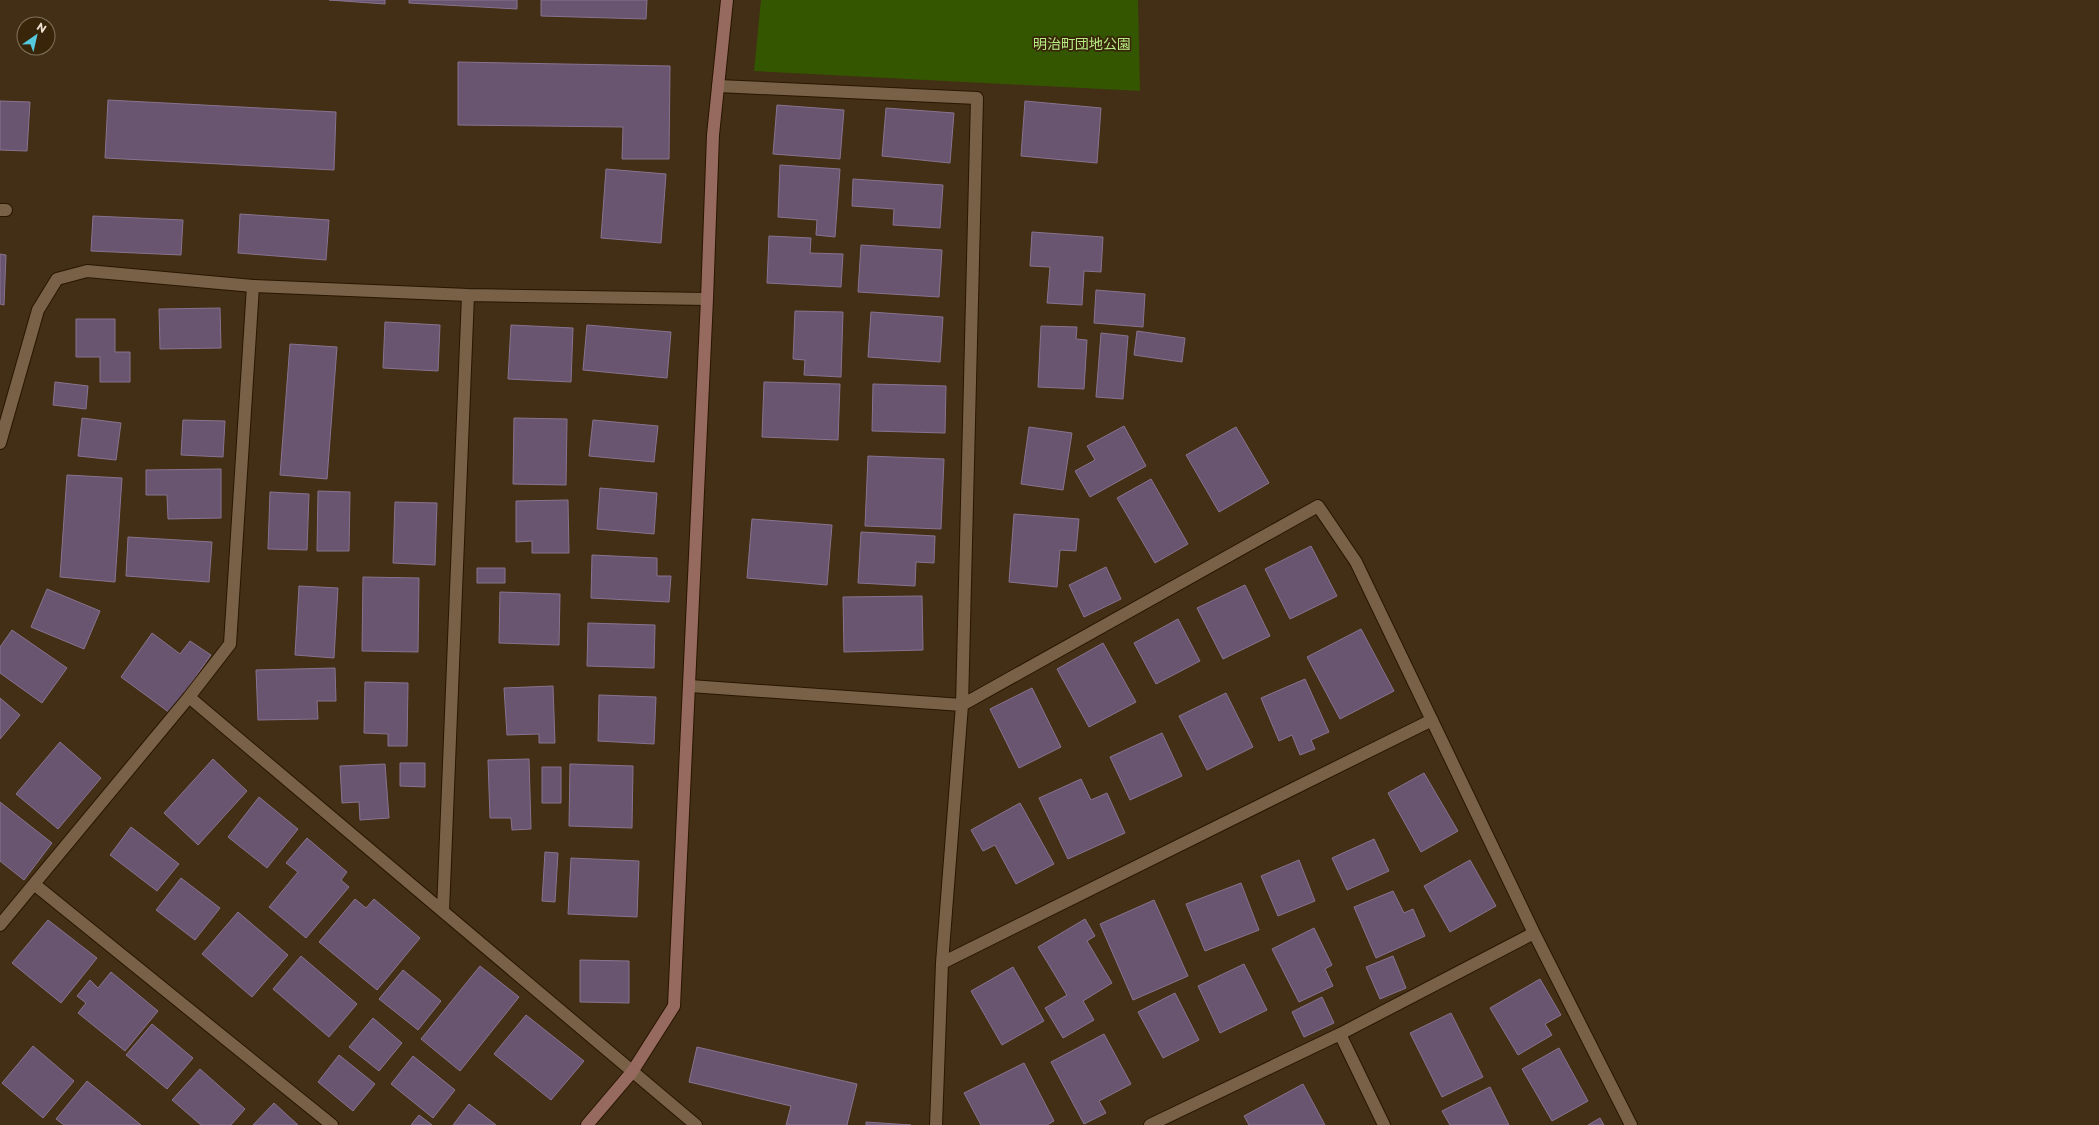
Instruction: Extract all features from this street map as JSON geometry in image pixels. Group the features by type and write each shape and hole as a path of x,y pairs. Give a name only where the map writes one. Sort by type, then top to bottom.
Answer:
{"street":[{"path":"587,1125 632,1072 674,1006 707,299 712,135 728,0"},
{"path":"718,86 977,98 962,705 942,963 936,1125"},
{"path":"0,443 38,310 57,279 87,271 254,286 468,295 707,299"},
{"path":"0,925 189,697 230,644 254,286"},
{"path":"443,911 468,295"},
{"path":"690,686 962,705 1318,506 1356,562 1534,933 1631,1125"},
{"path":"189,697 696,1125"},
{"path":"942,963 1432,720"},
{"path":"34,884 332,1125"},
{"path":"1150,1125 1340,1034 1534,933"},
{"path":"1340,1034 1384,1125"}],"green space":[{"name":"明治町団地公園","path":"761,0 1138,0 1140,91 754,71"}],"building":[{"path":"329,0 385,0 385,4"},
{"path":"409,0 517,0 517,9 409,3"},
{"path":"541,0 647,0 646,19 541,16"},
{"path":"458,62 670,66 669,159 622,159 623,127 458,125"},
{"path":"108,100 336,112 334,170 105,158"},
{"path":"0,101 30,102 27,151 0,150"},
{"path":"1025,101 1101,108 1097,163 1021,156"},
{"path":"777,105 844,110 840,159 773,154"},
{"path":"886,108 954,113 950,163 882,156"},
{"path":"780,165 840,169 835,237 816,235 817,220 778,217"},
{"path":"606,169 666,174 661,243 601,238"},
{"path":"853,179 943,185 940,228 893,225 894,209 852,206"},
{"path":"240,214 329,220 326,260 238,253"},
{"path":"93,216 183,220 181,255 91,251"},
{"path":"1032,232 1103,237 1101,272 1084,271 1082,305 1047,303 1050,267 1030,266"},
{"path":"769,236 811,238 810,253 843,254 841,287 767,283"},
{"path":"861,245 942,250 939,297 858,292"},
{"path":"0,254 6,255 4,305 0,304"},
{"path":"1096,290 1145,294 1143,327 1094,323"},
{"path":"220,308 221,348 160,349 159,309"},
{"path":"795,311 843,312 841,377 804,375 805,360 793,359"},
{"path":"871,312 943,317 940,362 868,357"},
{"path":"76,319 115,319 115,352 130,352 130,382 100,382 100,357 76,357"},
{"path":"385,322 440,325 438,371 383,368"},
{"path":"511,325 573,328 571,382 508,379"},
{"path":"587,325 671,332 667,378 583,370"},
{"path":"1041,326 1077,327 1076,339 1087,340 1084,389 1038,387"},
{"path":"1137,331 1185,338 1182,362 1134,355"},
{"path":"1101,333 1128,336 1123,399 1096,397"},
{"path":"290,344 337,347 327,479 280,475"},
{"path":"55,382 88,386 86,409 53,405"},
{"path":"764,382 840,384 838,440 762,437"},
{"path":"873,384 946,386 945,433 872,431"},
{"path":"82,418 121,423 116,460 78,456"},
{"path":"514,418 567,419 566,485 513,484"},
{"path":"183,420 225,421 223,457 181,455"},
{"path":"593,420 658,426 654,462 589,456"},
{"path":"1124,426 1146,466 1090,497 1075,471 1095,460 1087,446"},
{"path":"1029,427 1072,433 1063,490 1021,484"},
{"path":"1236,427 1269,483 1219,512 1186,455"},
{"path":"868,456 944,459 941,529 865,526"},
{"path":"221,469 221,518 168,519 167,495 146,495 146,470"},
{"path":"67,475 122,478 115,582 60,577"},
{"path":"1151,479 1188,544 1155,563 1117,498"},
{"path":"600,488 657,493 654,534 597,529"},
{"path":"318,491 350,492 349,551 317,551"},
{"path":"270,492 309,494 307,550 268,549"},
{"path":"568,500 569,553 532,553 532,541 516,542 516,501"},
{"path":"395,502 437,503 435,565 393,563"},
{"path":"1014,514 1079,519 1076,551 1060,550 1057,587 1009,582"},
{"path":"752,519 832,525 827,585 747,578"},
{"path":"861,532 935,536 934,563 916,562 915,586 858,583"},
{"path":"128,537 212,542 209,582 126,576"},
{"path":"1311,546 1337,596 1290,619 1265,569"},
{"path":"592,555 657,558 657,576 671,576 669,602 591,598"},
{"path":"1106,567 1121,599 1084,617 1069,585"},
{"path":"477,568 505,568 505,583 477,583"},
{"path":"363,577 419,578 418,652 362,651"},
{"path":"1245,585 1270,636 1223,659 1197,608"},
{"path":"299,586 338,588 334,658 295,655"},
{"path":"47,589 100,611 84,649 31,627"},
{"path":"500,592 560,594 559,645 499,643"},
{"path":"922,596 923,650 844,652 843,597"},
{"path":"1178,619 1200,661 1156,684 1134,643"},
{"path":"588,623 655,625 654,668 587,666"},
{"path":"1361,629 1394,691 1340,719 1307,657"},
{"path":"12,630 67,668 42,703 0,673 0,647"},
{"path":"152,633 180,654 190,641 211,655 170,713 121,677"},
{"path":"1103,643 1136,702 1089,727 1057,669"},
{"path":"335,668 336,701 317,701 318,719 258,720 256,670"},
{"path":"1305,679 1329,732 1311,740 1315,749 1300,755 1292,735 1279,741 1261,698"},
{"path":"365,682 408,683 407,746 388,746 388,734 364,733"},
{"path":"553,686 555,743 539,743 539,734 507,735 504,688"},
{"path":"1032,688 1061,747 1019,768 990,709"},
{"path":"1226,693 1253,747 1207,770 1179,716"},
{"path":"599,695 656,697 654,744 598,741"},
{"path":"0,698 20,715 0,739"},
{"path":"1162,733 1182,776 1130,800 1110,757"},
{"path":"60,742 101,778 58,829 16,794"},
{"path":"213,759 247,791 198,845 164,813"},
{"path":"529,759 531,829 512,830 511,818 490,818 488,760"},
{"path":"400,763 425,763 425,787 400,786"},
{"path":"385,764 389,818 360,820 359,802 342,803 340,766"},
{"path":"570,764 633,766 632,828 569,826"},
{"path":"542,767 561,767 561,803 542,803"},
{"path":"1424,773 1458,831 1421,852 1388,793"},
{"path":"1081,779 1091,800 1107,793 1125,833 1068,859 1039,798"},
{"path":"259,797 298,829 267,868 228,837"},
{"path":"0,802 52,843 24,880 0,861"},
{"path":"1020,803 1054,864 1016,884 995,845 983,851 971,830"},
{"path":"131,827 179,864 157,891 110,855"},
{"path":"307,838 347,872 341,880 349,887 306,938 269,907 298,872 286,863"},
{"path":"1374,839 1389,871 1347,890 1332,858"},
{"path":"545,852 558,853 555,902 542,901"},
{"path":"571,858 639,861 637,917 568,914"},
{"path":"1299,860 1315,901 1278,916 1261,876"},
{"path":"1470,860 1496,906 1450,932 1424,886"},
{"path":"181,878 220,908 195,940 156,910"},
{"path":"1241,883 1259,930 1205,951 1186,904"},
{"path":"1393,891 1404,913 1413,909 1425,936 1376,958 1354,907"},
{"path":"355,899 366,908 374,899 420,938 377,990 319,942"},
{"path":"1154,900 1188,976 1133,1000 1100,924"},
{"path":"238,912 288,955 252,997 202,954"},
{"path":"1085,919 1095,936 1087,941 1112,983 1083,1001 1094,1020 1063,1038 1045,1008 1067,995 1038,947"},
{"path":"48,920 97,958 61,1003 12,963"},
{"path":"1314,928 1332,965 1325,969 1333,986 1299,1002 1272,949"},
{"path":"301,956 357,1004 329,1037 273,989"},
{"path":"1393,956 1406,988 1380,999 1366,967"},
{"path":"580,960 629,961 629,1003 580,1002"},
{"path":"1244,964 1267,1010 1220,1033 1198,986"},
{"path":"480,966 519,997 460,1071 421,1039"},
{"path":"1013,967 1044,1021 1002,1045 971,991"},
{"path":"403,970 441,1001 418,1030 379,999"},
{"path":"111,972 158,1011 125,1051 78,1013 86,1003 77,996 90,980 98,988"},
{"path":"1540,979 1561,1015 1545,1024 1552,1035 1518,1055 1490,1008"},
{"path":"1175,993 1199,1040 1163,1058 1138,1012"},
{"path":"1322,997 1334,1023 1304,1037 1292,1012"},
{"path":"1451,1013 1483,1077 1442,1097 1410,1033"},
{"path":"526,1015 584,1061 551,1100 494,1054"},
{"path":"373,1018 402,1043 379,1071 349,1047"},
{"path":"152,1024 193,1058 167,1089 126,1055"},
{"path":"1104,1034 1131,1084 1099,1101 1106,1113 1084,1124 1051,1062"},
{"path":"33,1046 74,1081 43,1118 2,1083"},
{"path":"697,1047 857,1084 847,1125 786,1125 791,1106 689,1082"},
{"path":"1559,1048 1588,1101 1552,1121 1522,1069"},
{"path":"339,1055 375,1084 353,1111 318,1082"},
{"path":"413,1056 455,1090 433,1118 391,1084"},
{"path":"1024,1063 1054,1121 1047,1125 981,1125 964,1093"},
{"path":"200,1069 245,1109 231,1125 201,1125 172,1100"},
{"path":"87,1081 141,1125 64,1125 56,1119"},
{"path":"1303,1084 1325,1125 1249,1125 1244,1116"},
{"path":"1490,1087 1509,1125 1450,1125 1442,1111"},
{"path":"274,1103 298,1125 253,1125"},
{"path":"469,1104 496,1125 453,1125"},
{"path":"419,1115 432,1125 411,1125"},
{"path":"1600,1118 1604,1125 1588,1125"},
{"path":"866,1122 911,1125 866,1125"}]}
